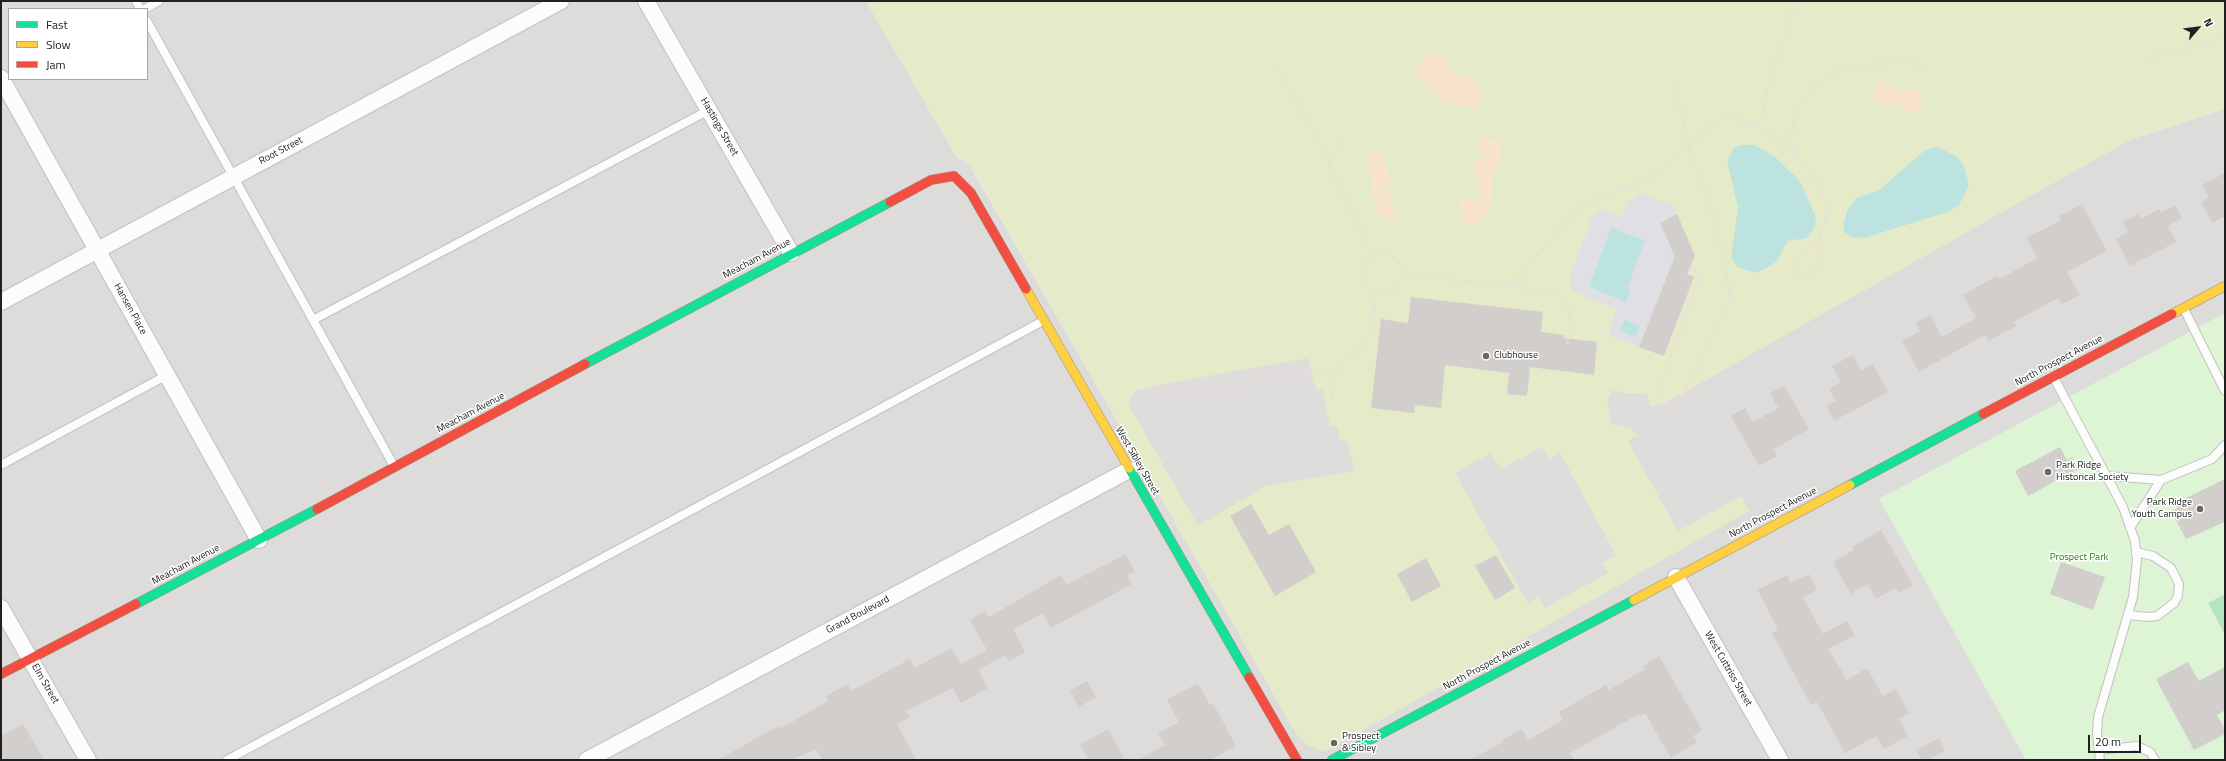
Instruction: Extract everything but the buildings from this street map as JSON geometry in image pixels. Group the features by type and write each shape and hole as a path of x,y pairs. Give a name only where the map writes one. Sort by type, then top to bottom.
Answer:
{"street":[{"name":"Root Street","path":"1,302 561,1"},
{"name":"Hastings Street","path":"646,1 791,253"},
{"name":"Hansen Place","path":"1,78 259,540"},
{"name":"Meacham Avenue","path":"1,674 259,540 791,253 932,180 954,176"},
{"name":"West Sibley Street","path":"954,176 971,193 1297,760"},
{"name":"North Prospect Avenue","path":"1332,760 2225,286"},
{"name":"Grand Boulevard","path":"587,760 1129,470"},
{"name":"West Cuttriss Street","path":"1676,577 1780,760"},
{"name":"Elm Street","path":"1,608 88,760"}],"lane":[{"path":"147,8 160,1"},
{"path":"148,23 394,467"},
{"path":"313,320 709,110"},
{"path":"2184,308 2225,391"},
{"path":"227,760 1044,321"},
{"path":"1,465 167,375"},
{"path":"2054,377 2123,507 2130,528 2137,560 2133,597 2098,716 2100,760"},
{"path":"2107,476 2161,480 2212,459 2225,445"},
{"path":"2130,528 2161,480"},
{"path":"2128,615 2148,617 2157,616 2174,603 2178,596 2179,584 2171,568 2153,556 2136,552"},
{"path":"2099,750 2137,746 2150,752 2155,760"}],"path":[{"path":"1757,126 1764,113 1770,74 1784,41 1796,1"},
{"path":"2146,58 2189,48 2225,36"},
{"path":"1271,61 1289,87 1373,256"},
{"path":"1796,157 1792,140 1793,124 1798,108 1814,86 1825,78 1838,70 1853,65 1907,63 1929,66"},
{"path":"1674,83 1689,146 1718,231 1730,294 1727,308 1700,358 1696,372 1675,407"},
{"path":"1510,286 1566,223 1584,206 1653,175 1676,159 1717,120 1726,117 1738,118 1757,126 1796,157 1810,171 1823,195 1827,209 1821,235 1818,263 1816,269 1811,274 1804,277 1799,275 1796,264 1799,258 1821,235"},
{"path":"1329,165 1343,141"},
{"path":"1380,254 1393,256 1398,261 1403,274 1402,280 1395,291 1389,294 1376,294 1365,286 1362,272 1364,265 1373,256 1380,254"},
{"path":"1662,414 1659,407 1658,390 1702,273 1689,268"},
{"path":"1403,274 1551,291 1563,298 1569,313 1568,344"},
{"path":"1151,399 1338,367 1358,351 1368,337 1372,323 1376,294"},
{"path":"1332,400 1338,367"}],"shaded area":[{"path":"1,1 866,1 956,156 969,164 1299,737 1749,511 1682,393 2129,140 2225,109 2225,760 1,760"},
{"path":"1642,194 1673,205 1677,214 1660,224 1675,256 1639,347 1608,335 1617,309 1573,291 1569,279 1592,217 1603,210 1622,217 1628,202","holes":["1611,228 1645,240 1626,290"]},
{"path":"1308,358 1316,390 1323,390 1330,427 1338,426 1340,441 1347,441 1355,471 1266,486 1198,526 1131,409 1129,402 1131,396 1135,391 1152,386"},
{"path":"1612,390 1625,393 1647,393 1650,406 1660,405 1688,391 1745,494 1678,531 1628,441 1638,435 1630,428 1611,424 1607,402"},
{"path":"1542,447 1549,459 1560,453 1616,555 1602,563 1608,573 1545,608 1539,597 1528,604 1455,473 1491,453 1501,469"}],"green space":[{"path":"866,1 2225,1 2225,109 2129,140 1683,393 1749,511 1330,749 1322,752 1306,744 1292,727 974,171 962,158 956,156"},
{"name":"Prospect Park","path":"2225,313 2225,760 2026,760 1879,499"},
{"path":"2225,594 2225,635 2208,603"}],"sand":[{"path":"1430,53 1442,57 1454,73 1468,77 1477,83 1483,95 1480,107 1474,110 1457,104 1452,105 1448,99 1441,102 1433,88 1420,82 1416,73 1418,64"},
{"path":"1881,81 1898,89 1919,91 1923,100 1919,110 1909,113 1898,104 1877,102 1873,96 1876,84"},
{"path":"1482,139 1498,141 1501,147 1501,152 1497,169 1491,176 1493,192 1486,216 1480,221 1469,225 1462,220 1464,214 1459,208 1459,204 1461,200 1470,199 1476,203 1480,201 1477,183 1479,178 1473,167 1476,161 1485,156 1484,153 1479,154 1476,152"},
{"path":"1373,152 1382,157 1390,175 1391,182 1384,189 1391,193 1390,204 1399,216 1397,219 1388,221 1376,211 1378,205 1371,194 1373,179 1368,174 1367,166 1370,154"}],"water":[{"path":"1740,145 1755,145 1775,157 1800,181 1815,215 1816,224 1806,238 1788,241 1776,262 1757,273 1737,267 1731,257 1738,208 1727,160 1734,148"},
{"path":"1938,147 1957,157 1964,166 1969,186 1959,205 1950,211 1864,238 1851,237 1845,232 1843,227 1847,211 1856,198 1878,191 1925,150"},
{"path":"1611,228 1645,240 1627,289 1630,291 1626,302 1589,287"},
{"path":"1624,320 1640,325 1635,337 1620,331"}],"traffic: fast":[{"path":"585,364 890,202"},
{"path":"1850,485 1983,414"},
{"path":"1129,468 1249,677"},
{"path":"136,604 317,509"},
{"path":"1332,760 1634,600"}],"traffic: slow":[{"path":"2172,314 2225,286"},
{"path":"1026,289 1129,468"},
{"path":"1634,600 1850,485"}],"traffic: jam":[{"path":"890,202 931,180 954,176 971,193 1026,289"},
{"path":"1983,414 2172,314"},
{"path":"317,509 585,364"},
{"path":"1,674 136,604"},
{"path":"1249,677 1297,760"}],"place":[{"name":"Clubhouse","path":"1486,356"},
{"name":"Park Ridge Historical Society","path":"2048,472"},
{"name":"Park Ridge Youth Campus","path":"2200,509"},
{"name":"Prospect & Sibley","path":"1334,743"}]}
